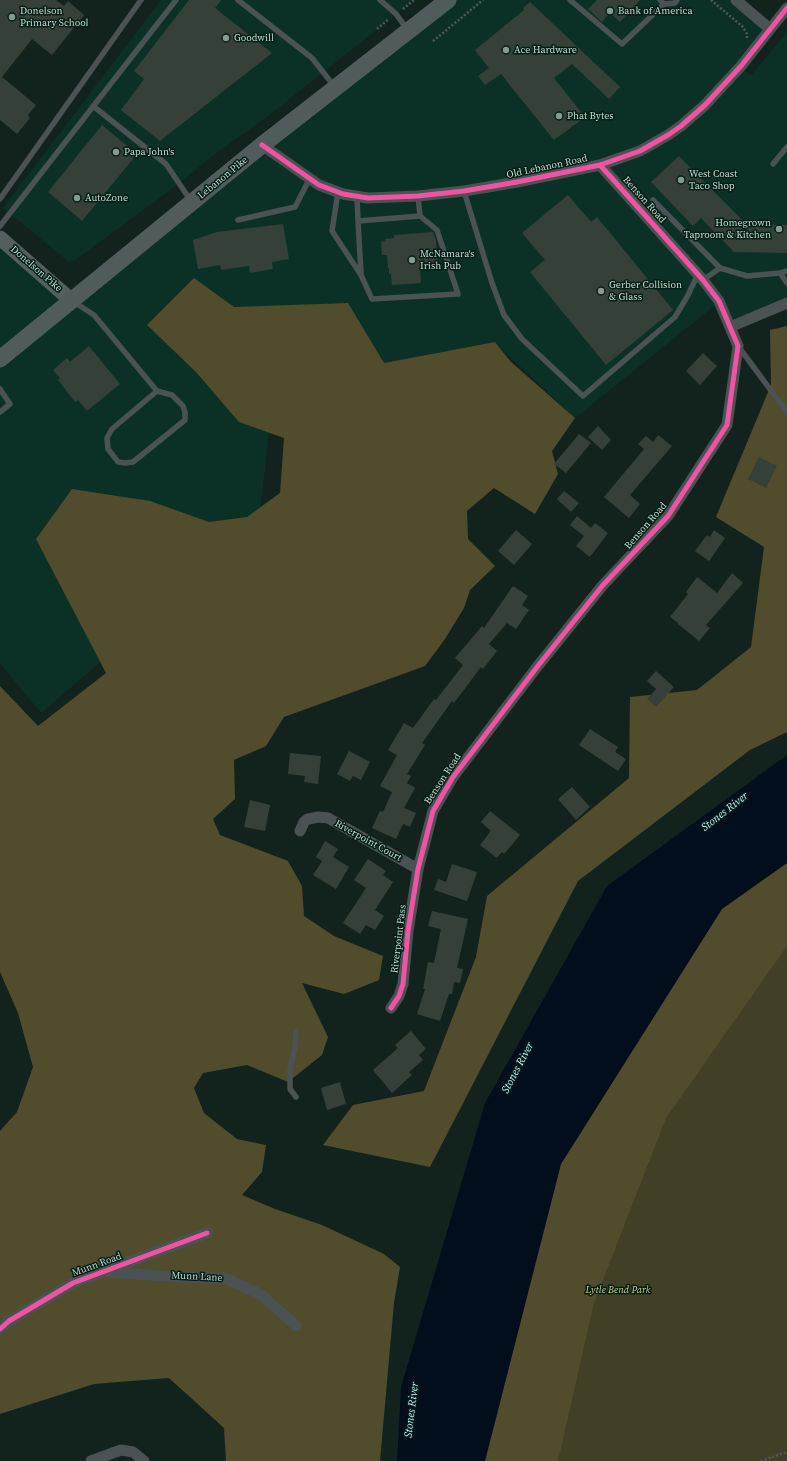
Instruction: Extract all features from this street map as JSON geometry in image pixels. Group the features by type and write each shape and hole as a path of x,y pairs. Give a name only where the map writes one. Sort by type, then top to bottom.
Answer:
{"main road":[{"name":"Lebanon Pike","path":"0,359 262,145 448,0"},
{"name":"Donelson Pike","path":"0,238 72,301"}],"street":[{"path":"736,0 770,29"},
{"name":"Old Lebanon Road","path":"262,145 319,185 338,192 368,198 418,196 464,191 600,165 640,151 668,136 681,126 705,105 736,72 787,8"},
{"name":"Benson Road","path":"418,869 433,811 453,777 537,667 603,585 668,516 726,425 738,346 719,301 701,277 600,165"},
{"path":"730,327 787,302"},
{"name":"Riverpoint Court","path":"300,831 304,822 308,819 319,817 328,818 418,869"},
{"name":"Riverpoint Pass","path":"391,1008 399,996 403,984 408,931 418,869"},
{"name":"Munn Road","path":"0,1329 9,1321 73,1283 207,1233"},
{"name":"Munn Lane","path":"106,1271 177,1277 226,1278 262,1295 296,1326"},
{"path":"91,1461 121,1450 133,1452 144,1461"}],"lane":[{"path":"0,199 141,0"},
{"path":"0,226 176,0"},
{"path":"238,0 312,58 335,88"},
{"path":"380,0 396,14 408,31"},
{"path":"570,0 622,44 662,2 675,3 677,0"},
{"path":"93,106 166,164 192,202"},
{"path":"773,164 787,147"},
{"path":"238,220 295,207 310,178"},
{"path":"464,191 492,283 504,315 522,338 583,396 675,317 701,277 720,268"},
{"path":"338,192 332,231 361,274 372,299 458,294 437,230 420,216 358,221"},
{"path":"357,196 361,274"},
{"path":"418,196 420,216"},
{"path":"653,200 720,268 747,276 787,271"},
{"path":"780,273 787,283"},
{"path":"72,301 94,315 157,391 172,395 183,406 185,412 185,420 133,462 118,462 108,449 107,438 112,429 157,391"},
{"path":"738,346 787,412"},
{"path":"0,389 10,404 0,412"},
{"path":"296,1031 295,1047 290,1069 290,1089 296,1097"}],"path":[{"path":"432,41 483,0"},
{"path":"711,0 743,27 747,34 748,41 746,46"},
{"path":"761,1461 787,1452"}],"shaded area":[{"path":"161,0 414,0 272,113 219,151 169,191 74,261 68,261 3,208"},
{"path":"448,0 736,0 770,29 741,66 751,76 787,32 787,303 730,327 719,302 575,418 494,342 384,363 275,379 258,528 41,713 0,663 0,238 72,300"},
{"path":"194,278 234,307 348,303 384,363 495,342 511,362 575,418 552,451 558,474 535,514 494,488 467,511 468,539 495,566 470,590 464,608 445,639 425,666 284,717 266,746 234,760 235,799 213,819 220,835 288,861 302,886 304,916 334,936 383,956 379,980 344,994 302,983 328,1037 322,1055 288,1082 247,1065 203,1073 194,1088 204,1113 237,1139 266,1145 262,1172 242,1195 275,1209 322,1225 384,1254 400,1267 394,1303 380,1461 226,1461 224,1428 169,1378 94,1384 0,1414 0,1131 17,1112 33,1067 18,1013 0,972 0,686 38,726 106,673 36,539 72,489 150,501 209,522 247,517 280,493 284,438 239,422 196,372 147,325"},
{"path":"787,326 787,732 750,750 578,881 430,1167 323,1145 353,1105 424,1091 476,957 487,896 629,778 630,697 697,690 751,647 764,547 716,517 771,385 770,330"},
{"path":"787,863 787,946 666,1118 594,1303 558,1461 485,1461 561,1164 722,909"}],"green space":[{"name":"Lytle Bend Park","path":"787,771 787,1461 407,1461 414,1384"}],"water":[{"name":"Stones River","path":"787,755 787,863 722,909 561,1164 485,1461 397,1461 401,1387 485,1103 607,886"}],"building":[{"path":"0,0 56,0 64,6 68,1 84,15 52,55 32,39 2,77 36,105 28,115 30,118 17,134 0,120"},
{"path":"189,0 221,0 215,8 272,53 160,141 121,110 144,79 134,71"},
{"name":"Bank of America","path":"597,0 640,0 620,22 610,12 602,22 588,9"},
{"path":"530,2 620,87 609,99 572,64 554,78 585,117 554,140 501,74 485,85 478,76 489,68 475,50 524,10 523,8"},
{"path":"102,125 137,154 82,221 48,192"},
{"path":"679,156 746,224 787,225 787,253 734,252 701,218 693,226 651,182"},
{"name":"Gerber Collision & Glass","path":"568,195 591,222 597,217 673,310 606,365 530,272 545,260 522,233"},
{"path":"283,224 289,259 272,262 273,269 250,273 249,266 221,270 220,265 198,269 193,240 217,232"},
{"name":"McNamara's Irish Pub","path":"433,232 436,241 438,265 420,267 421,283 392,285 387,255 382,255 381,242 385,241 385,239 394,238 394,235"},
{"path":"89,346 120,384 87,411 78,400 75,402 58,380 60,378 53,370 67,358 70,362"},
{"path":"703,353 717,366 700,385 686,371"},
{"path":"598,426 611,440 602,450 588,437"},
{"path":"579,434 591,443 566,473 554,464"},
{"path":"658,435 672,446 630,495 640,504 629,518 604,497 644,449 638,444 646,436 653,442"},
{"path":"759,457 777,466 766,488 748,479"},
{"path":"564,491 579,503 571,512 557,499"},
{"path":"577,516 591,528 595,523 608,533 590,557 576,546 584,536 570,525"},
{"path":"516,530 532,544 514,565 498,551"},
{"path":"714,530 725,538 709,561 695,551 707,535 710,537"},
{"path":"732,573 743,583 706,625 710,628 699,641 670,617 688,594 686,592 697,577 717,593"},
{"path":"513,586 528,596 522,605 529,610 516,629 507,623 489,644 497,651 483,669 481,667 454,703 452,701 422,743 425,745 407,774 411,776 407,783 415,788 404,808 416,813 410,827 403,824 396,839 372,828 380,811 383,812 392,792 380,786 397,755 388,750 404,723 413,728 434,699 436,700 463,665 455,658 482,626 484,628"},
{"path":"656,671 674,687 656,707 647,699 656,689 647,681"},
{"path":"590,729 618,747 615,752 626,759 618,771 579,745"},
{"path":"349,751 370,762 361,780 353,776 350,781 337,774"},
{"path":"290,753 321,756 318,784 304,782 305,776 288,774"},
{"path":"572,787 590,807 576,820 558,799"},
{"path":"250,800 270,805 265,831 244,827"},
{"path":"490,811 520,835 504,854 502,852 497,858 480,845 491,831 481,822"},
{"path":"325,841 338,849 333,857 349,867 336,889 313,875 322,861 316,857"},
{"path":"368,859 386,871 383,875 393,882 375,910 384,916 375,930 366,925 360,934 343,923 366,888 354,880"},
{"path":"452,864 477,872 467,901 434,890 438,879 446,882"},
{"path":"432,911 468,919 457,968 463,969 460,983 454,982 452,994 449,994 440,1021 417,1014 425,989 423,989 428,962 434,963 441,929 428,926"},
{"path":"411,1031 426,1049 419,1055 423,1060 409,1072 412,1075 392,1093 373,1070 398,1048 395,1045"},
{"path":"340,1082 346,1104 327,1110 321,1088"}],"cycle path":[{"path":"262,145 319,185 343,194 368,198 418,196 464,191 600,165 640,151 681,126 705,105 741,66 787,8"},
{"path":"391,1008 399,996 403,984 408,931 418,869 433,811 453,777 537,667 603,585 668,516 727,425 738,346 719,301 703,280 600,165"},
{"path":"0,1329 9,1321 73,1283 207,1233"}],"place":[{"name":"Bank of America","path":"610,11"},
{"name":"Donelson Primary School","path":"12,17"},
{"name":"Goodwill","path":"226,38"},
{"name":"Ace Hardware","path":"506,50"},
{"name":"Phat Bytes","path":"559,116"},
{"name":"Papa John's","path":"116,152"},
{"name":"West Coast Taco Shop","path":"681,180"},
{"name":"AutoZone","path":"77,198"},
{"name":"Homegrown Taproom & Kitchen","path":"779,229"},
{"name":"McNamara's Irish Pub","path":"412,260"},
{"name":"Gerber Collision & Glass","path":"601,291"}]}
